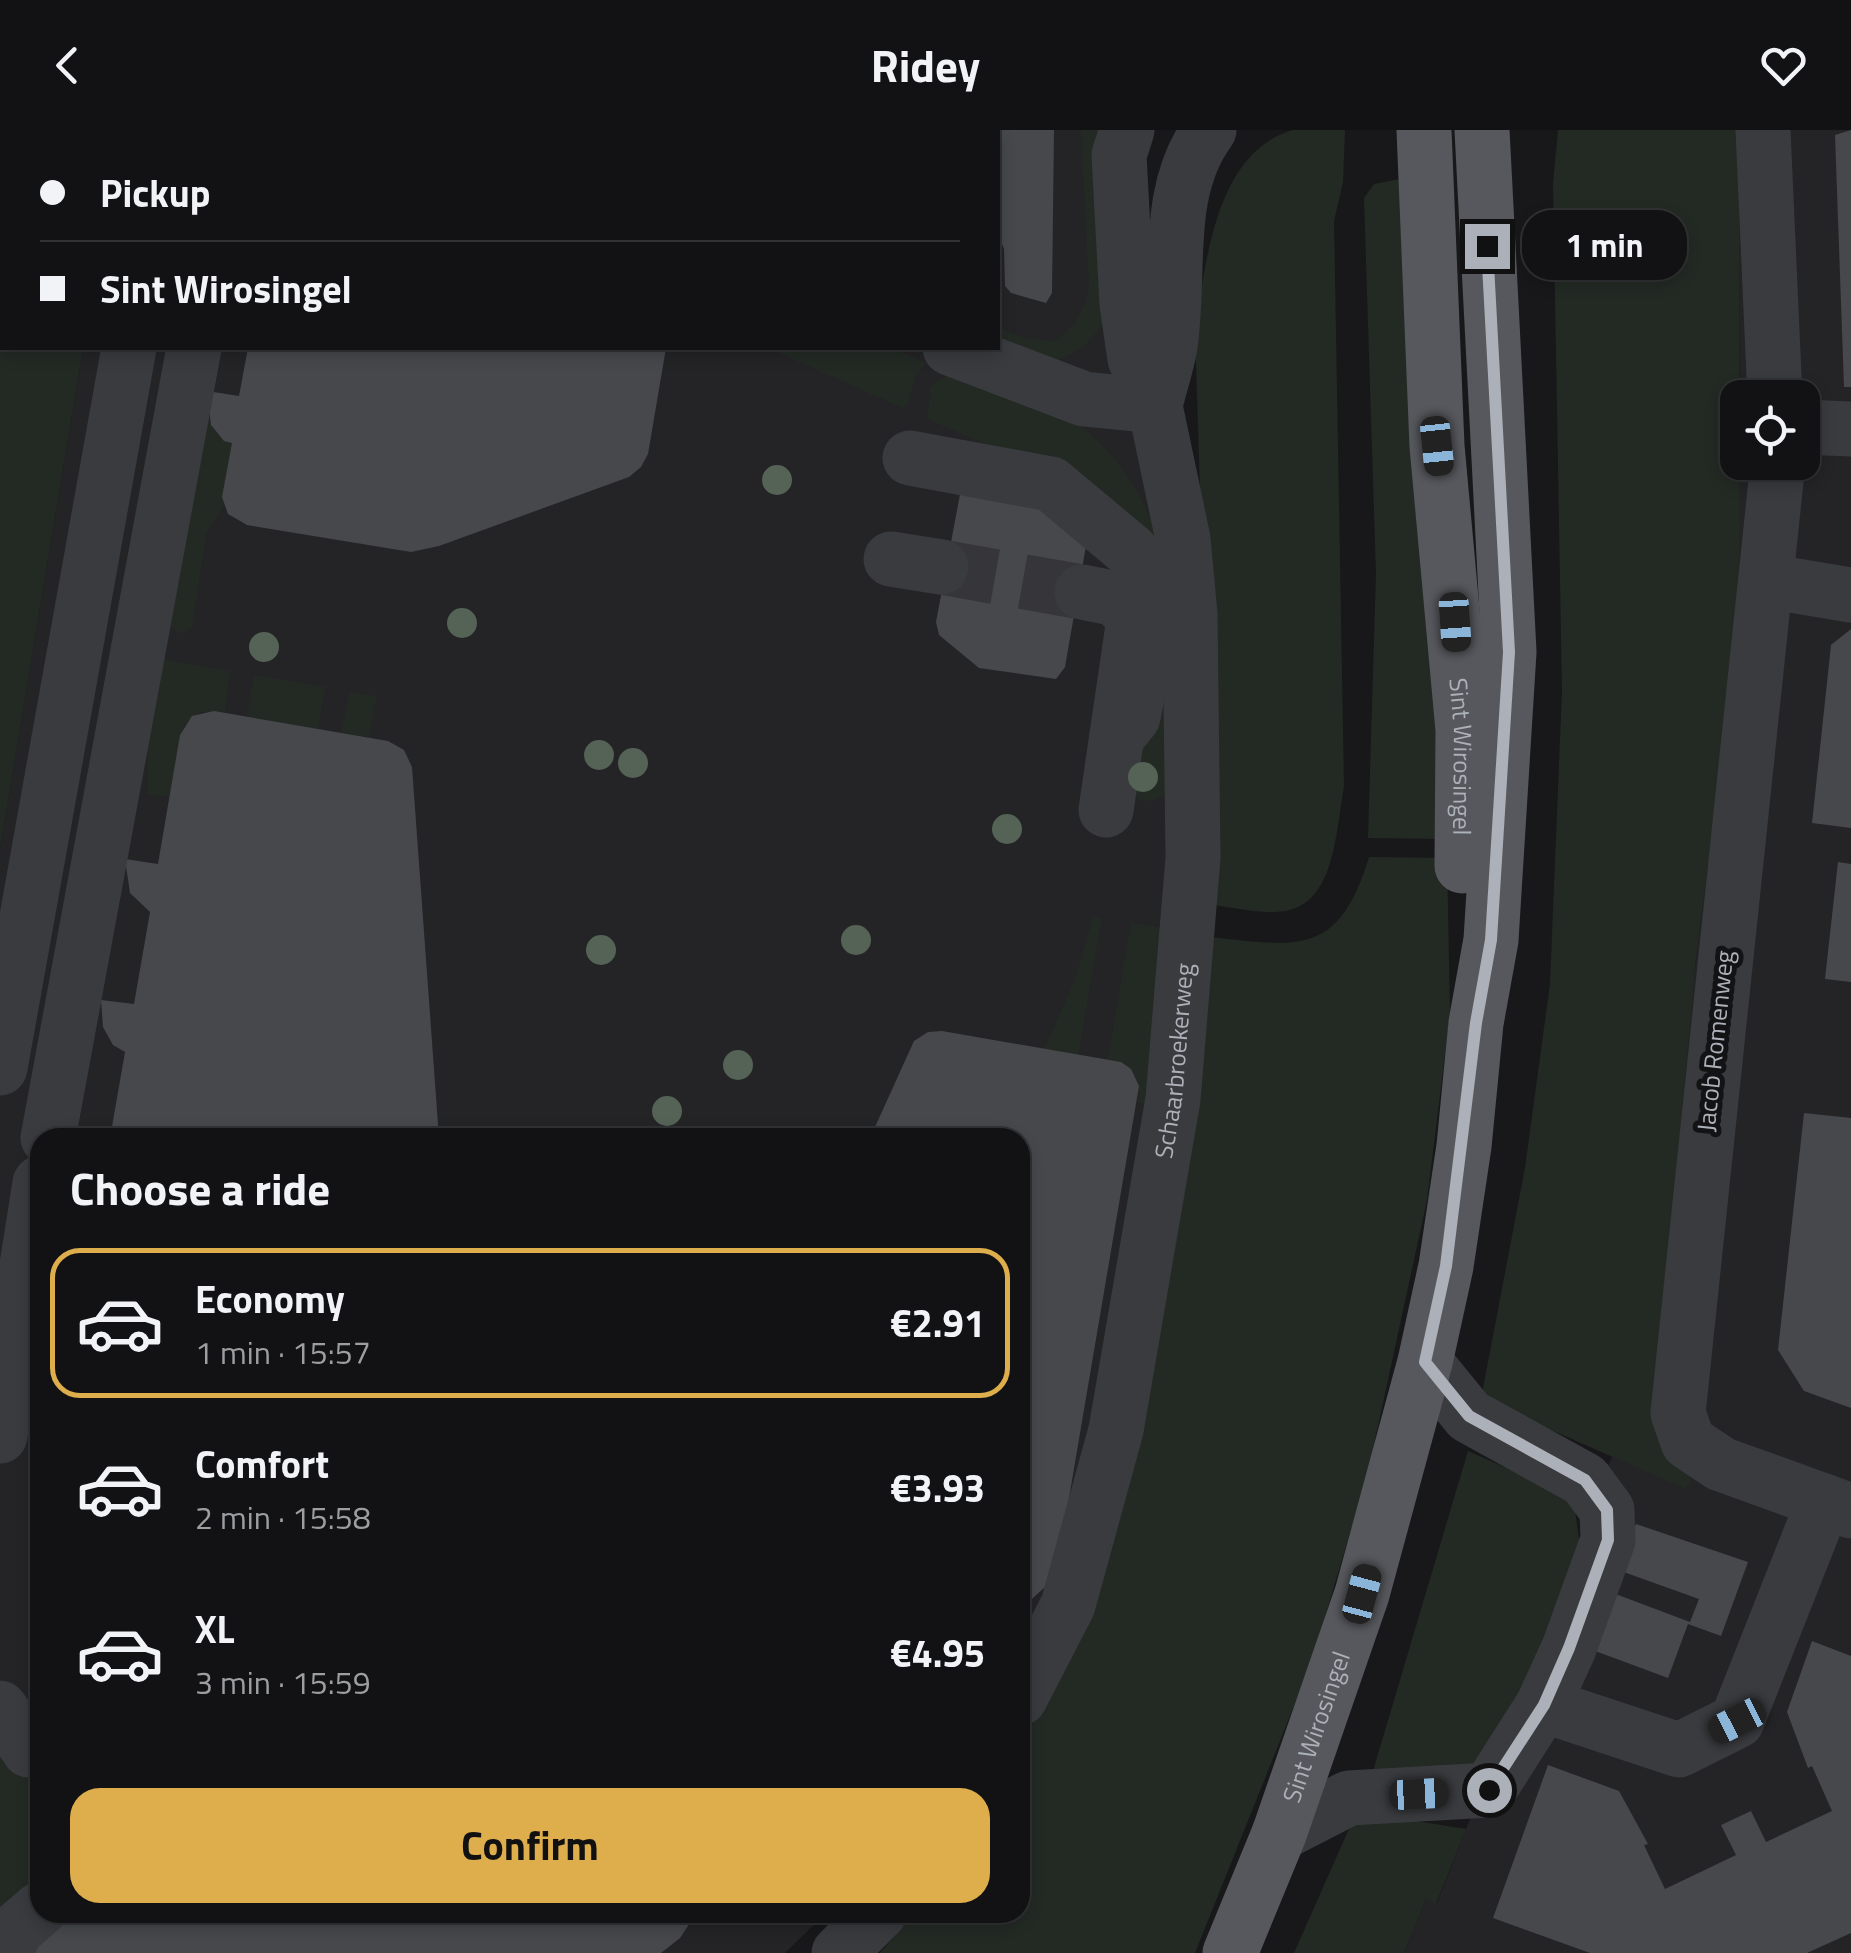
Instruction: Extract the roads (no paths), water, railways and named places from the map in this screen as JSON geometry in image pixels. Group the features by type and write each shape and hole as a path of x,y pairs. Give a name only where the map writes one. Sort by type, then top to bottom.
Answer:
{"main road":[{"name":"Sint Wirosingel","path":"1424,130 1437,446 1463,730 1461,846 1476,1023"},
{"name":"Sint Wirosingel","path":"1230,1953 1278,1834 1362,1594 1425,1362 1446,1266 1476,1023 1491,940 1509,652 1482,130"}],"street":[{"name":"Schaarbroekerweg","path":"1030,1669 1068,1604 1111,1448 1174,1099 1194,826 1190,614 1183,539 1154,406 1136,359 1127,304 1119,155 1127,130"},
{"name":"Schaarbroekerweg","path":"1154,406 1170,346 1179,199 1198,144 1209,130"},
{"path":"1763,130 1774,380"},
{"path":"0,1068 130,350"},
{"path":"50,1128 194,350"},
{"path":"955,350 1084,399 1154,406"},
{"path":"1820,428 1851,429"},
{"path":"910,458 1052,484 1132,551 1157,593 1133,717 1117,737"},
{"name":"Jacob Romenweg","path":"1776,480 1707,1107 1678,1413 1688,1442 1721,1464 1837,1506"},
{"path":"1766,581 1851,595"},
{"path":"1082,592 1117,599 1134,619 1106,810"},
{"path":"81,629 142,638"},
{"path":"0,1436 30,1246"},
{"path":"1278,1834 1348,1798 1489,1790 1544,1705 1608,1540 1607,1510 1585,1480 1469,1416 1425,1362"},
{"path":"1544,1705 1679,1750 1737,1721 1837,1506"},
{"path":"0,1708 30,1750"},
{"path":"4,1953 16,1930 30,1917"},
{"path":"838,1953 869,1923"}],"tunnel":[{"path":"941,567 1082,592"}]}
